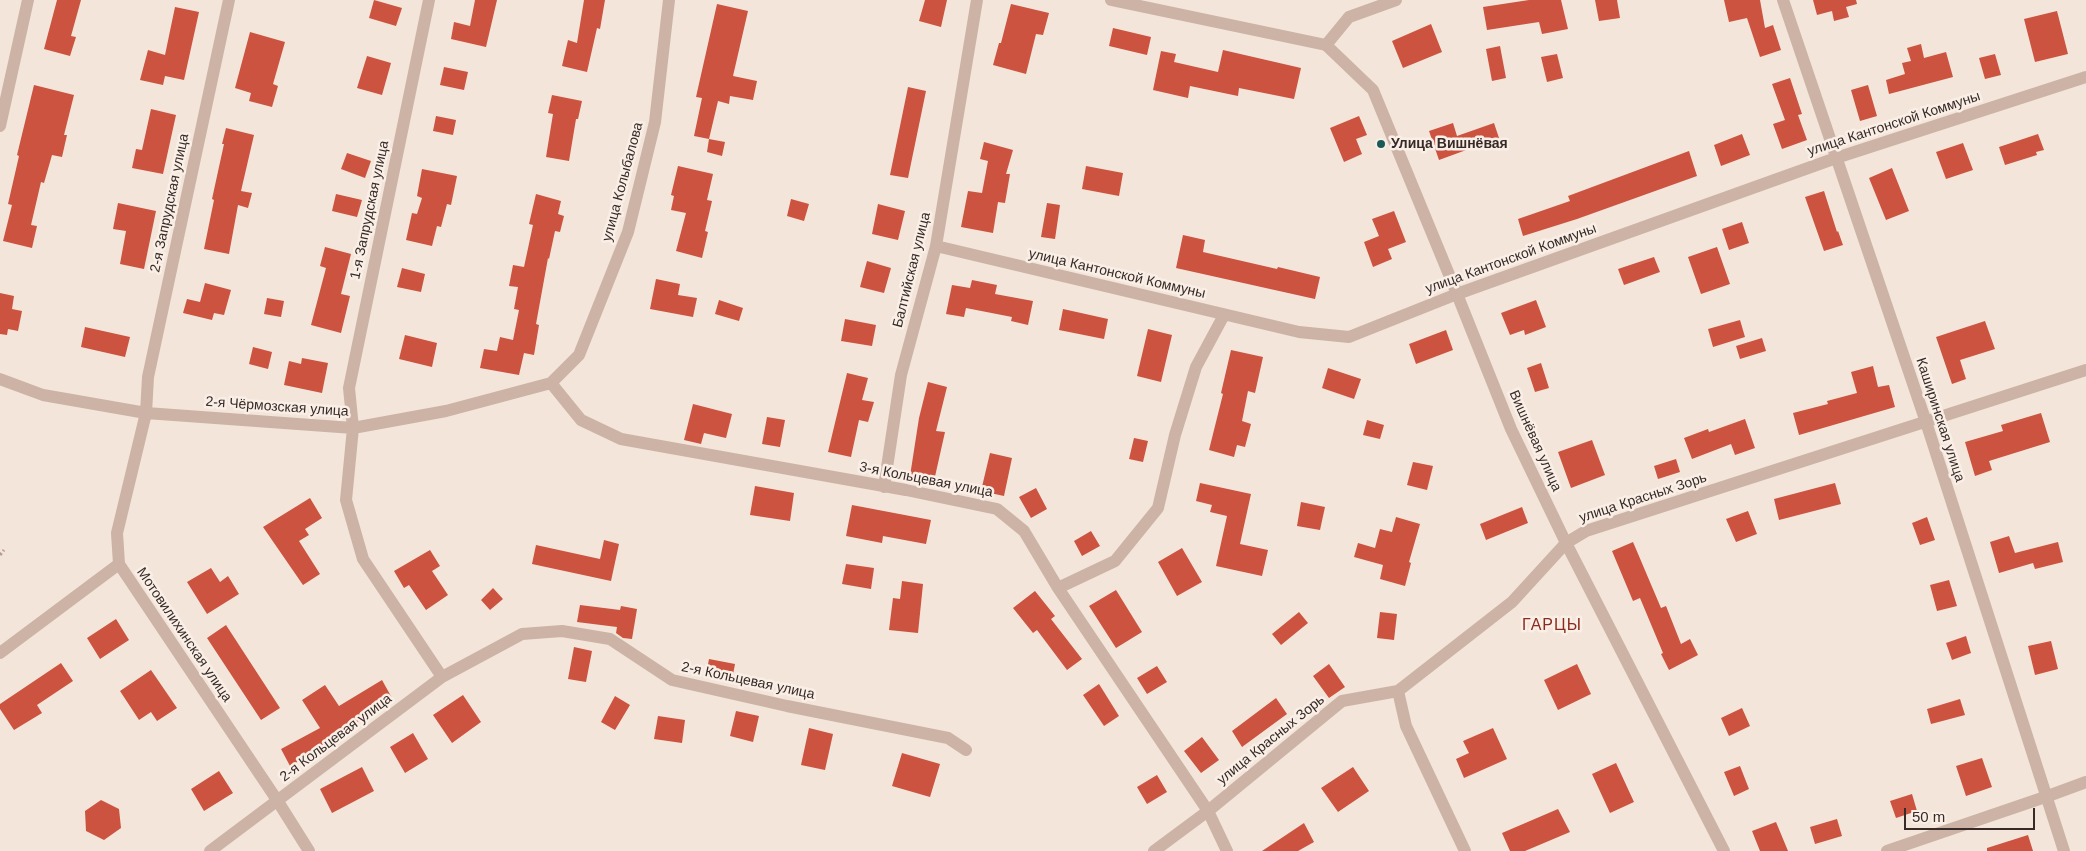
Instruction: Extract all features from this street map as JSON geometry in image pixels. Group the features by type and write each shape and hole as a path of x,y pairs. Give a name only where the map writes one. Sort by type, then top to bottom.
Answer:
{"street":[{"path":"0,126 28,0"},
{"name":"2-я Запрудская улица","path":"146,413 148,377 229,0"},
{"name":"1-я Запрудская улица","path":"429,0 349,388 353,428 346,500 363,559 442,677"},
{"name":"улица Колыбалова","path":"551,384 579,355 628,232 655,122 669,0"},
{"name":"Балтийская улица","path":"884,487 901,375 936,246 977,0"},
{"path":"1111,0 1326,46 1349,17 1396,0"},
{"name":"Каширинская улица","path":"1784,0 1926,422 2048,796 2064,851"},
{"name":"Вишнёвая улица","path":"1326,46 1373,90 1511,430 1724,851"},
{"name":"улица Кантонской Коммуны","path":"936,246 1299,332 1349,338 1457,294 1836,158 2086,77"},
{"path":"1058,588 1115,561 1158,508 1175,435 1196,367 1224,315"},
{"name":"улица Красных Зорь","path":"1154,851 1208,811 1342,701 1398,691 1512,602 1566,542 1586,531 2086,370"},
{"name":"2-я Чёрмозская улица","path":"0,379 44,394 146,413 353,428 446,411 551,384"},
{"name":"3-я Кольцевая улица","path":"551,384 581,420 621,439 997,509 1024,531 1058,588 1208,811 1227,851"},
{"name":"Мотовилихинская улица","path":"146,413 117,533 119,564 309,851"},
{"path":"0,653 119,564"},
{"name":"2-я Кольцевая улица","path":"210,851 442,677 522,634 562,631 610,640 672,680 787,706 948,738 966,750"},
{"path":"1398,691 1406,726 1465,851"},
{"path":"1887,851 2086,782"}],"path":[{"path":"0,555 4,550"}],"building":[{"path":"57,0 81,0 71,36 76,37 70,56 44,49"},
{"path":"374,0 402,8 396,26 369,18"},
{"path":"475,0 497,0 486,47 451,39 454,22 470,26"},
{"path":"584,0 605,0 600,29 597,28 587,72 562,66 568,40 577,43"},
{"path":"925,0 947,0 941,27 919,21"},
{"path":"1529,0 1561,0 1568,29 1542,34 1539,22 1487,30 1483,7"},
{"path":"1595,0 1617,0 1620,18 1599,21"},
{"path":"1724,0 1760,0 1765,28 1773,25 1781,50 1760,57 1747,18 1729,22"},
{"path":"1813,0 1856,0 1857,4 1846,7 1849,17 1834,21 1832,11 1817,15"},
{"path":"717,4 748,11 733,76 757,81 753,100 730,96 729,104 718,101 709,139 694,136 702,98 696,97"},
{"path":"1011,4 1049,13 1043,35 1036,34 1026,74 993,65"},
{"path":"175,7 199,12 184,80 165,76 163,85 140,80 148,50 165,55"},
{"path":"2057,11 2068,54 2035,62 2024,19"},
{"path":"1431,24 1442,52 1403,68 1392,41"},
{"path":"1113,28 1151,37 1147,55 1109,46"},
{"path":"250,32 285,42 273,84 278,86 272,107 249,101 251,93 235,88"},
{"path":"1921,44 1924,58 1946,52 1953,77 1889,94 1886,80 1905,74 1902,63 1911,61 1907,48"},
{"path":"1500,46 1506,78 1492,81 1486,49"},
{"path":"1223,50 1301,68 1294,99 1239,88 1238,96 1190,86 1188,98 1153,90 1161,51 1176,54 1174,62 1218,72"},
{"path":"1557,54 1563,78 1547,82 1541,57"},
{"path":"1995,54 2001,75 1985,79 1979,58"},
{"path":"367,56 391,63 382,95 357,88"},
{"path":"444,67 468,72 464,90 440,85"},
{"path":"1790,78 1802,114 1798,115 1807,140 1782,149 1773,124 1785,120 1772,84"},
{"path":"34,85 74,95 64,135 67,135 62,157 52,155 44,183 41,182 31,225 37,226 32,248 3,241 12,205 8,204 19,156 17,155"},
{"path":"1868,85 1877,116 1860,121 1851,90"},
{"path":"908,87 926,91 908,178 890,175"},
{"path":"552,95 582,101 578,119 576,119 569,161 546,157 553,114 548,113"},
{"path":"151,109 176,115 163,174 132,168 136,149 142,150"},
{"path":"436,116 456,120 453,135 433,131"},
{"path":"1359,116 1367,135 1356,139 1362,154 1344,162 1330,128"},
{"path":"1453,123 1457,136 1494,123 1499,138 1439,160 1429,131"},
{"path":"226,128 254,135 241,191 252,193 248,208 238,205 229,254 204,249"},
{"path":"1742,134 1750,155 1721,166 1714,145"},
{"path":"2038,134 2044,150 2036,152 2037,155 2005,165 1999,147"},
{"path":"709,139 725,142 722,156 707,152"},
{"path":"984,142 1013,150 1006,174 1010,174 1005,203 998,202 993,233 961,227 968,191 982,193 988,161 980,159"},
{"path":"1963,143 1973,170 1946,179 1936,152"},
{"path":"1689,151 1697,176 1577,219 1523,236 1518,219 1570,201 1568,196"},
{"path":"347,153 371,161 365,178 341,169"},
{"path":"678,166 713,174 707,200 712,201 705,231 708,232 702,258 676,251 686,213 671,210 674,196 671,195"},
{"path":"1086,166 1123,173 1119,196 1082,189"},
{"path":"1892,168 1909,211 1886,220 1869,178"},
{"path":"422,169 457,176 451,205 447,204 441,227 437,226 432,246 406,240 412,213 417,214 422,198 417,196"},
{"path":"1824,191 1843,245 1824,251 1805,197"},
{"path":"336,194 362,200 357,217 332,211"},
{"path":"536,194 561,201 558,214 564,216 560,232 555,231 548,258 536,324 539,325 534,355 524,353 519,375 480,368 484,349 497,351 500,337 513,340 519,310 514,309 518,287 509,286 513,265 524,267 533,225 529,224"},
{"path":"791,199 809,204 804,221 787,216"},
{"path":"118,203 156,211 144,269 120,264 126,231 113,229"},
{"path":"1047,203 1060,205 1055,239 1041,237"},
{"path":"878,204 905,211 898,240 872,234"},
{"path":"1394,211 1406,242 1388,249 1392,259 1373,267 1364,242 1379,236 1372,219"},
{"path":"1742,222 1749,243 1729,250 1722,229"},
{"path":"1183,235 1205,240 1203,252 1320,277 1315,299 1176,268"},
{"path":"325,247 351,254 341,294 350,296 341,333 311,325 326,268 320,266"},
{"path":"1717,247 1730,284 1701,294 1688,257"},
{"path":"1654,257 1660,272 1624,285 1618,269"},
{"path":"867,261 891,268 884,293 860,287"},
{"path":"402,268 425,274 421,292 397,287"},
{"path":"656,279 680,284 678,295 697,298 693,317 650,309"},
{"path":"972,280 997,285 995,294 1033,301 1028,325 1011,321 1012,317 966,308 964,317 946,314 952,285 970,288"},
{"path":"205,283 231,290 224,315 214,313 212,320 183,313 187,299 200,302"},
{"path":"0,293 14,296 12,309 22,311 18,331 8,329 7,335 0,334"},
{"path":"267,298 284,301 281,317 264,314"},
{"path":"719,300 743,308 739,321 715,314"},
{"path":"1536,300 1546,327 1525,335 1524,330 1510,335 1501,313"},
{"path":"1063,309 1108,319 1104,339 1059,330"},
{"path":"845,319 876,325 872,346 841,341"},
{"path":"1740,320 1745,337 1713,347 1708,329"},
{"path":"1985,321 1995,349 1960,360 1966,379 1952,384 1936,337"},
{"path":"85,327 130,337 125,357 81,347"},
{"path":"1148,329 1172,335 1161,382 1137,376"},
{"path":"1446,330 1453,350 1416,364 1409,344"},
{"path":"405,335 437,343 432,367 399,359"},
{"path":"1762,338 1766,351 1740,359 1736,346"},
{"path":"253,347 272,352 268,369 249,364"},
{"path":"1231,350 1263,357 1255,393 1248,391 1242,421 1251,424 1245,447 1237,445 1234,457 1209,450 1223,394 1221,393"},
{"path":"302,358 328,363 322,393 284,385 289,361 301,364"},
{"path":"1541,363 1549,388 1535,392 1527,368"},
{"path":"1873,366 1878,387 1889,385 1895,407 1799,435 1793,413 1828,404 1827,401 1857,393 1851,372"},
{"path":"1328,368 1361,379 1354,399 1322,388"},
{"path":"847,373 868,378 862,400 874,402 868,422 859,420 851,457 828,452"},
{"path":"928,382 947,387 936,431 945,432 934,481 910,476 919,418"},
{"path":"693,404 732,414 726,438 704,433 701,444 684,440"},
{"path":"2041,413 2050,442 1989,461 1992,470 1975,476 1965,442 2003,431 2001,425"},
{"path":"767,417 785,420 780,447 762,444"},
{"path":"1745,419 1755,448 1735,455 1731,444 1692,459 1684,438 1708,429 1709,432"},
{"path":"1367,420 1384,425 1380,439 1363,435"},
{"path":"1134,438 1148,441 1143,462 1129,459"},
{"path":"1592,440 1605,475 1571,488 1558,452"},
{"path":"990,453 1012,458 1004,496 981,491"},
{"path":"1676,459 1680,472 1658,479 1654,466"},
{"path":"1413,462 1433,466 1427,490 1407,485"},
{"path":"1200,483 1251,494 1240,544 1268,550 1262,576 1216,566 1227,516 1210,512 1212,505 1196,501"},
{"path":"1835,483 1841,504 1779,520 1774,499"},
{"path":"755,486 794,493 790,521 750,515"},
{"path":"1036,488 1047,509 1031,518 1019,497"},
{"path":"310,498 322,518 305,529 309,535 299,541 320,574 303,585 263,527"},
{"path":"1301,502 1325,507 1320,530 1297,526"},
{"path":"852,505 931,520 926,544 883,536 882,543 846,536"},
{"path":"1522,507 1528,523 1486,540 1480,524"},
{"path":"1748,511 1757,534 1736,542 1726,519"},
{"path":"1396,517 1420,524 1409,562 1411,563 1405,586 1380,579 1383,565 1354,557 1358,543 1375,548 1380,529 1392,532"},
{"path":"1927,517 1935,540 1920,545 1912,523"},
{"path":"1091,531 1100,546 1082,556 1074,541"},
{"path":"2009,536 2015,553 2058,542 2063,562 2035,569 2033,563 1999,573 1990,542"},
{"path":"604,540 619,544 611,581 532,564 536,545 600,559"},
{"path":"1633,542 1661,608 1666,606 1681,644 1690,639 1698,655 1669,670 1640,598 1633,601 1612,551"},
{"path":"1182,548 1202,582 1177,596 1158,562"},
{"path":"430,550 440,566 432,571 448,595 426,610 409,585 404,588 394,571"},
{"path":"846,564 874,568 871,589 842,584"},
{"path":"211,568 220,582 228,576 239,594 207,614 187,582"},
{"path":"1949,580 1957,606 1937,611 1930,585"},
{"path":"902,581 923,584 918,633 889,630 893,598 900,599"},
{"path":"493,588 503,599 490,610 481,600"},
{"path":"1116,590 1142,632 1116,648 1089,606"},
{"path":"1035,591 1055,616 1051,619 1082,659 1067,670 1037,630 1033,633 1013,608"},
{"path":"580,605 620,610 621,606 637,609 632,639 623,638 616,633 617,627 577,622"},
{"path":"1299,612 1308,623 1281,645 1272,634"},
{"path":"1380,612 1397,614 1394,640 1377,638"},
{"path":"116,619 129,640 100,659 87,638"},
{"path":"226,625 280,708 261,720 207,638"},
{"path":"1966,636 1971,653 1952,660 1946,643"},
{"path":"2051,641 2058,669 2035,675 2028,646"},
{"path":"574,647 592,651 586,682 568,679"},
{"path":"709,659 735,664 732,680 706,675"},
{"path":"61,663 73,681 37,705 42,713 14,730 0,709 0,704"},
{"path":"1329,664 1345,687 1329,698 1313,676"},
{"path":"1577,664 1591,694 1558,710 1544,680"},
{"path":"1157,666 1167,682 1147,694 1137,678"},
{"path":"151,670 177,708 157,721 151,712 139,720 120,691"},
{"path":"382,680 392,698 310,755 290,766 281,749 320,728 302,700 325,685 339,706"},
{"path":"1099,684 1119,716 1104,726 1083,695"},
{"path":"463,695 481,722 452,743 433,715"},
{"path":"615,696 630,705 615,730 601,722"},
{"path":"1276,698 1287,714 1242,747 1232,731"},
{"path":"1960,699 1965,715 1931,724 1927,709"},
{"path":"1742,708 1750,726 1729,736 1721,718"},
{"path":"736,711 759,716 753,742 730,736"},
{"path":"658,716 685,720 682,743 654,739"},
{"path":"809,728 833,734 825,770 801,765"},
{"path":"1493,728 1507,759 1464,778 1456,759 1469,753 1463,741"},
{"path":"413,733 428,759 405,773 390,747"},
{"path":"1202,737 1219,760 1201,773 1184,751"},
{"path":"902,753 940,764 930,797 892,786"},
{"path":"1982,758 1992,787 1966,796 1956,766"},
{"path":"1616,763 1634,802 1610,813 1592,774"},
{"path":"1740,766 1749,789 1734,796 1724,772"},
{"path":"362,767 374,791 332,813 320,789"},
{"path":"1353,767 1369,791 1338,812 1321,788"},
{"path":"219,771 233,793 204,811 191,789"},
{"path":"1157,775 1167,792 1147,804 1137,787"},
{"path":"1912,794 1917,811 1896,818 1890,801"},
{"path":"101,800 119,809 121,828 104,840 86,831 85,811"},
{"path":"1558,809 1570,832 1525,851 1510,851 1502,833"},
{"path":"1837,819 1842,836 1815,844 1810,827"},
{"path":"1776,822 1788,851 1760,851 1752,831"},
{"path":"1304,823 1314,842 1298,851 1262,851"},
{"path":"2028,835 2033,851 1987,851 1987,848"}],"place":[{"name":"Улица Вишнёвая","path":"1381,144"}],"district":[{"name":"ГАРЦЫ","path":"1552,626"}]}
